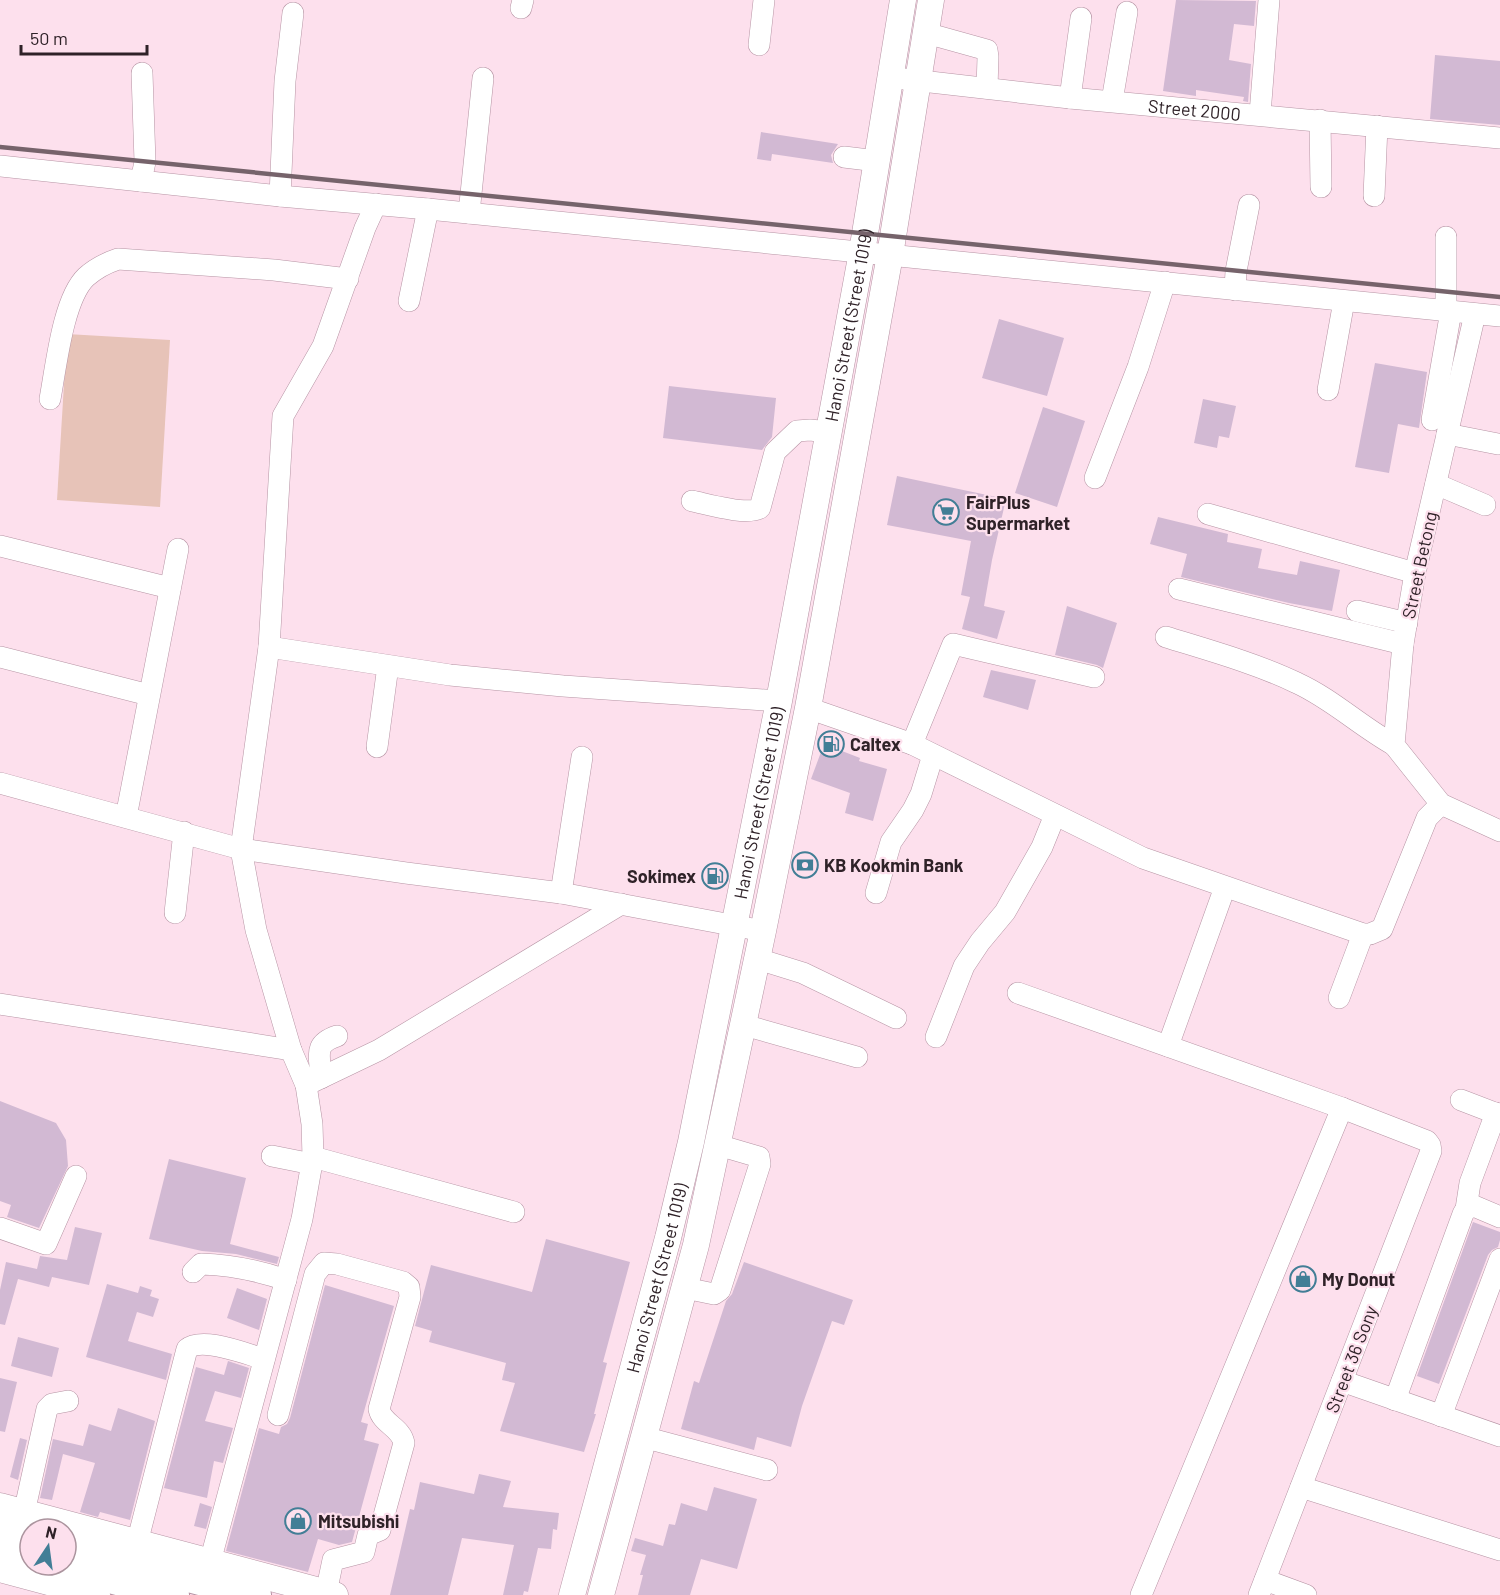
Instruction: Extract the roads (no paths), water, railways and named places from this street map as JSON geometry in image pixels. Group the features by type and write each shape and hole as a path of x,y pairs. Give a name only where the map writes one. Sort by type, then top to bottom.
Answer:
{"highway":[{"path":"78,1547 275,1590"},
{"path":"0,1549 18,1554"},
{"path":"78,1570 174,1595"}],"main road":[{"name":"Hanoi Street (Street 1019)","path":"572,1595 668,1238 691,1142 779,700 862,252 903,0"},
{"name":"Hanoi Street (Street 1019)","path":"601,1595 685,1288 764,931 808,708 890,255 932,0"},
{"path":"14,1520 138,1543 210,1562 275,1590 330,1594"},
{"path":"0,1569 97,1595"}],"street":[{"path":"759,45 764,0"},
{"path":"1260,114 1269,0"},
{"path":"1112,101 1127,12"},
{"path":"280,196 285,81 293,13"},
{"path":"1070,98 1081,18"},
{"path":"926,33 987,50 987,88"},
{"path":"141,181 145,162 142,73"},
{"name":"Street 2000","path":"891,77 1070,98 1500,138"},
{"path":"469,213 483,78"},
{"path":"1320,120 1321,187"},
{"path":"1374,195 1377,126"},
{"path":"844,157 877,161"},
{"path":"0,166 280,196 1500,316"},
{"path":"313,1081 291,1050 256,930 241,849 269,647 283,416 323,346 365,228 376,204"},
{"path":"1235,290 1236,271 1249,205"},
{"path":"409,301 428,209"},
{"path":"1446,237 1449,311 1439,427 1498,444"},
{"path":"50,399 66,311 84,278 99,266 118,259 274,270 348,279"},
{"path":"1095,478 1138,367 1165,282"},
{"path":"1328,390 1344,301"},
{"name":"Street Betong","path":"1394,745 1405,633 1415,573 1436,483 1439,427 1475,314"},
{"path":"692,501 743,510 758,510 775,452 797,431 828,432"},
{"path":"1436,483 1485,505"},
{"path":"1208,514 1415,573"},
{"path":"0,546 170,588"},
{"path":"126,817 178,549"},
{"path":"1179,589 1405,633"},
{"path":"1357,611 1405,633"},
{"path":"1166,637 1297,682 1333,703 1371,732 1394,745 1441,804 1500,831"},
{"path":"912,744 953,644 1094,677"},
{"path":"269,647 450,675 563,686 779,700"},
{"path":"0,657 149,695"},
{"path":"377,747 388,666"},
{"path":"808,708 912,744 1143,858 1363,934 1382,929 1427,818 1441,804"},
{"path":"876,893 891,842 921,794 933,755"},
{"path":"561,893 582,757"},
{"path":"0,783 241,849 561,893 764,931"},
{"path":"936,1037 964,966 1005,912 1042,847 1055,815"},
{"path":"175,913 184,832"},
{"path":"1168,1046 1225,886"},
{"path":"313,1081 379,1050 621,904"},
{"path":"1339,998 1363,934"},
{"path":"758,959 803,973 896,1018"},
{"name":"Street 36 Sony","path":"1018,993 1342,1108 1427,1141 1430,1145 1431,1151 1262,1588"},
{"path":"0,1004 291,1050"},
{"path":"744,1026 857,1057"},
{"path":"210,1562 302,1219 312,1160 313,1081 320,1047 324,1040 337,1036"},
{"path":"1461,1100 1498,1114 1470,1183 1467,1209"},
{"path":"1141,1595 1342,1108"},
{"path":"685,1288 714,1294 720,1290 760,1164 759,1157 718,1145"},
{"path":"272,1156 312,1160 514,1212"},
{"path":"0,1228 46,1244 76,1176"},
{"path":"1395,1400 1462,1214 1474,1206 1500,1217"},
{"path":"1441,1416 1500,1258"},
{"path":"278,1416 315,1274 324,1263 337,1264 403,1282 409,1287 410,1298 379,1409 380,1415 403,1435 404,1443 381,1530 368,1535 364,1552 333,1560 330,1594"},
{"path":"193,1272 201,1264 230,1265 257,1270 286,1280"},
{"path":"138,1543 187,1349 198,1344 213,1345 264,1359"},
{"path":"1342,1381 1500,1437"},
{"path":"14,1520 47,1409 52,1404 68,1401"},
{"path":"643,1437 768,1470"},
{"path":"1301,1487 1500,1550"},
{"path":"1262,1588 1306,1595"}],"railway":[{"path":"0,147 1500,297"}],"place":[{"name":"FairPlus Supermarket","path":"946,512"},
{"name":"Caltex","path":"831,744"},
{"name":"KB Kookmin Bank","path":"805,865"},
{"name":"Sokimex","path":"715,876"},
{"name":"My Donut","path":"1303,1279"},
{"name":"Mitsubishi","path":"298,1521"}]}
